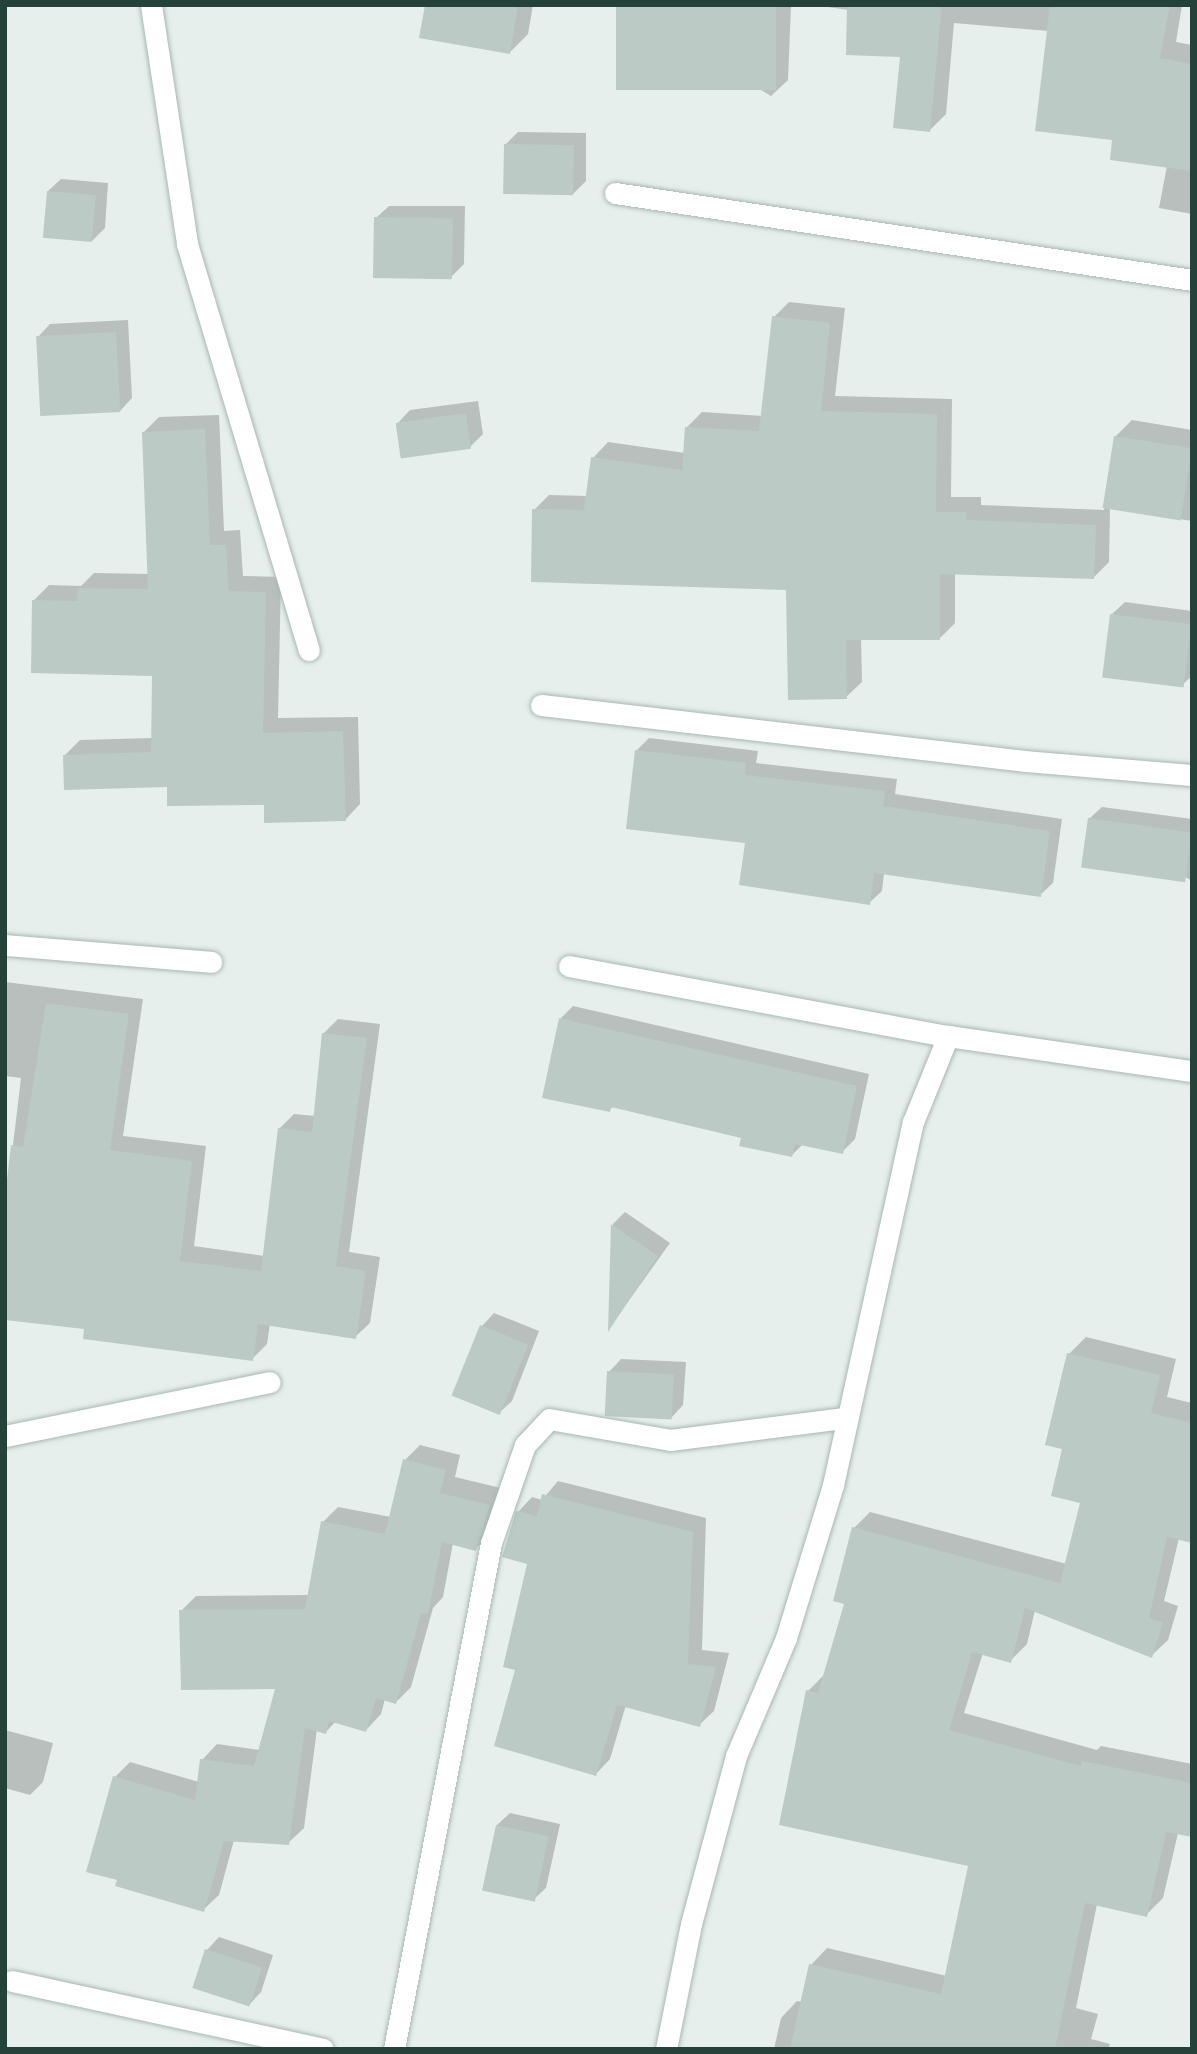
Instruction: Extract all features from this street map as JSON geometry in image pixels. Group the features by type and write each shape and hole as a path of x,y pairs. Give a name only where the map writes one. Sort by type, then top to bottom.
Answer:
{"street":[{"path":"151,5 187,244 309,650"},
{"path":"615,193 1192,280"},
{"path":"541,705 1025,761 1192,775"},
{"path":"5,945 211,962"},
{"path":"569,966 948,1036 1192,1071"},
{"path":"666,2049 691,1924 736,1756 786,1638 833,1485 845,1418 913,1122 948,1036"},
{"path":"5,1436 270,1382"},
{"path":"394,2049 491,1543 524,1445 548,1419 670,1440 845,1418"},
{"path":"12,1981 323,2049"}],"building":[{"path":"425,5 518,5 510,54 419,38"},
{"path":"616,5 776,5 776,90 616,90"},
{"path":"847,5 942,5 930,132 893,128 900,57 846,55"},
{"path":"1050,5 1170,5 1160,58 1192,64 1192,171 1110,160 1112,140 1035,131"},
{"path":"504,144 574,145 573,195 503,194"},
{"path":"47,191 96,195 92,242 43,238"},
{"path":"374,217 453,218 452,279 373,278"},
{"path":"772,316 830,323 821,411 937,414 936,512 966,512 966,520 1096,525 1094,579 940,574 940,640 846,640 847,699 788,700 786,590 531,582 532,509 584,510 591,457 682,470 685,427 759,431"},
{"path":"116,332 120,412 40,416 36,336"},
{"path":"466,413 471,449 401,459 396,423"},
{"path":"205,429 210,545 226,545 229,591 266,592 263,733 343,731 346,821 264,823 264,805 167,806 167,787 64,790 63,755 151,752 152,676 31,673 32,600 77,601 78,588 148,589 142,432"},
{"path":"1114,436 1192,448 1181,520 1103,508"},
{"path":"1110,614 1191,624 1184,688 1102,678"},
{"path":"635,750 746,763 745,775 885,791 883,806 1050,831 1041,897 874,873 870,905 739,885 745,843 626,829"},
{"path":"1088,818 1192,833 1185,882 1081,868"},
{"path":"46,1003 129,1014 110,1150 192,1161 180,1261 261,1271 278,1128 312,1132 322,1033 367,1038 336,1266 366,1271 356,1339 258,1324 253,1361 83,1339 84,1329 5,1320 5,1197 11,1145 23,1147"},
{"path":"559,1018 857,1086 843,1154 795,1144 792,1157 739,1146 741,1138 611,1107 610,1112 542,1098"},
{"path":"611,1224 658,1256 608,1332"},
{"path":"480,1325 528,1344 500,1415 452,1395"},
{"path":"1067,1353 1160,1375 1151,1413 1192,1423 1192,1543 1167,1537 1149,1618 1163,1623 1152,1658 1025,1608 1011,1663 972,1652 949,1730 1081,1766 1082,1761 1192,1783 1192,1837 1166,1832 1147,1917 1085,1903 1055,2049 790,2049 809,1964 941,1994 968,1866 779,1825 806,1690 818,1693 844,1604 833,1601 852,1527 1060,1583 1080,1503 1051,1496 1062,1449 1045,1445"},
{"path":"607,1371 674,1375 672,1419 605,1416"},
{"path":"403,1459 446,1470 440,1493 490,1505 476,1551 442,1542 428,1614 421,1613 396,1704 376,1698 366,1732 329,1721 326,1734 305,1728 289,1845 224,1841 204,1912 115,1886 117,1880 86,1872 113,1776 195,1800 200,1759 254,1766 275,1689 181,1690 179,1610 305,1609 321,1521 385,1534"},
{"path":"542,1494 693,1532 688,1664 716,1667 700,1727 617,1705 596,1776 494,1746 515,1670 503,1667 527,1564 502,1557 516,1511 537,1516"},
{"path":"496,1825 549,1836 535,1902 482,1891"},
{"path":"205,1949 262,1968 249,2007 192,1988"}]}
